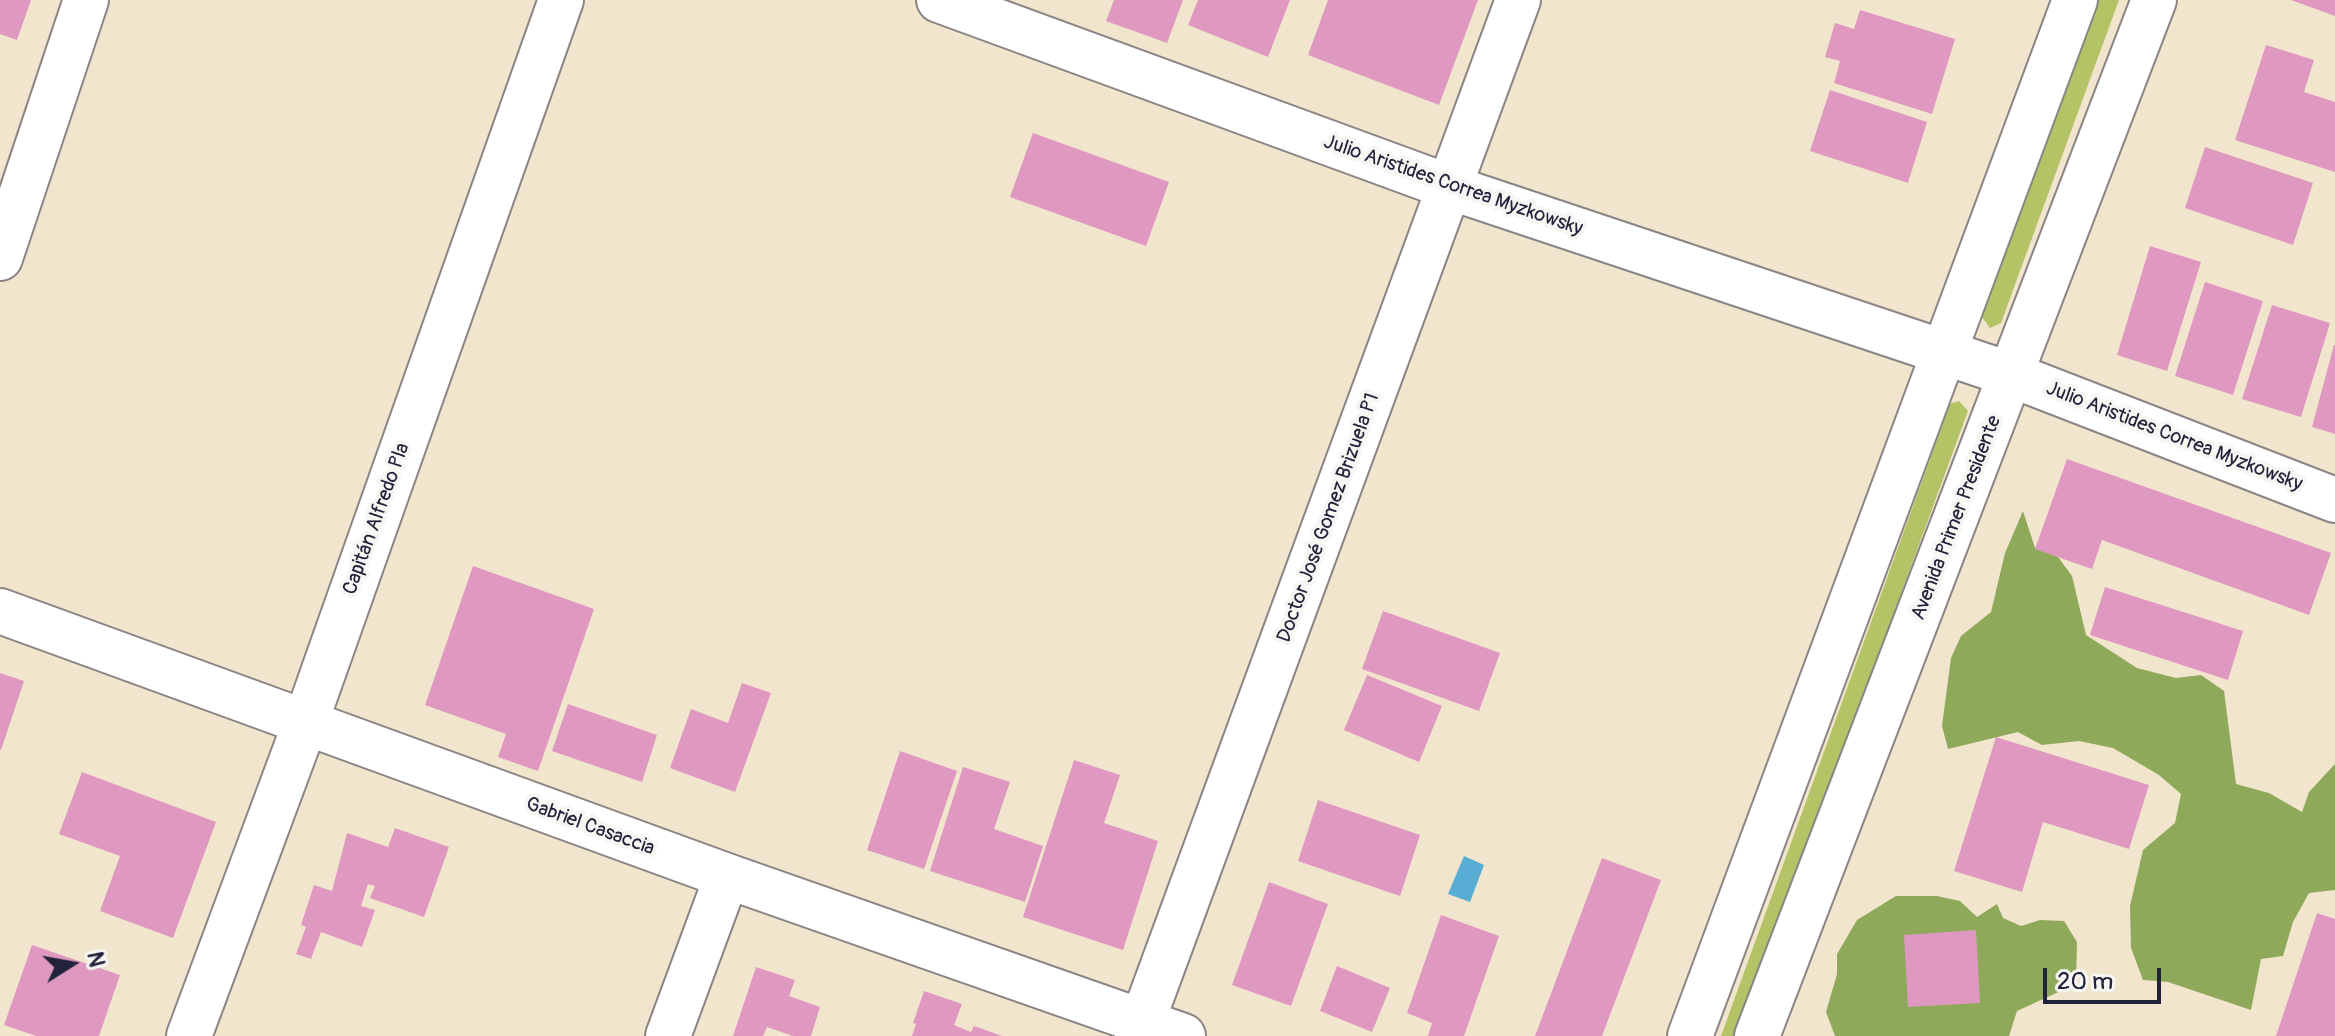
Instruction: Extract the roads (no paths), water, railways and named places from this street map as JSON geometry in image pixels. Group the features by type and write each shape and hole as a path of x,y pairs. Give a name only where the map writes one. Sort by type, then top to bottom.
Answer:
{"street":[{"path":"0,258 86,0"},
{"name":"Capitán Alfredo Pla","path":"189,1036 305,724 561,0"},
{"name":"Julio Aristides Correa Myzkowsky","path":"939,0 1038,16 1452,188 2012,375 2335,500"},
{"name":"Doctor José Gomez Brizuela P1","path":"1140,1029 1452,188 1518,0"},
{"path":"1690,1036 1956,356 2075,0"},
{"name":"Avenida Primer Presidente","path":"1757,1036 2154,0"},
{"name":"Gabriel Casaccia","path":"0,611 1140,1029 1183,1036"},
{"path":"668,1036 727,876"}],"water":[{"path":"1464,856 1484,865 1470,902 1448,894"}]}
